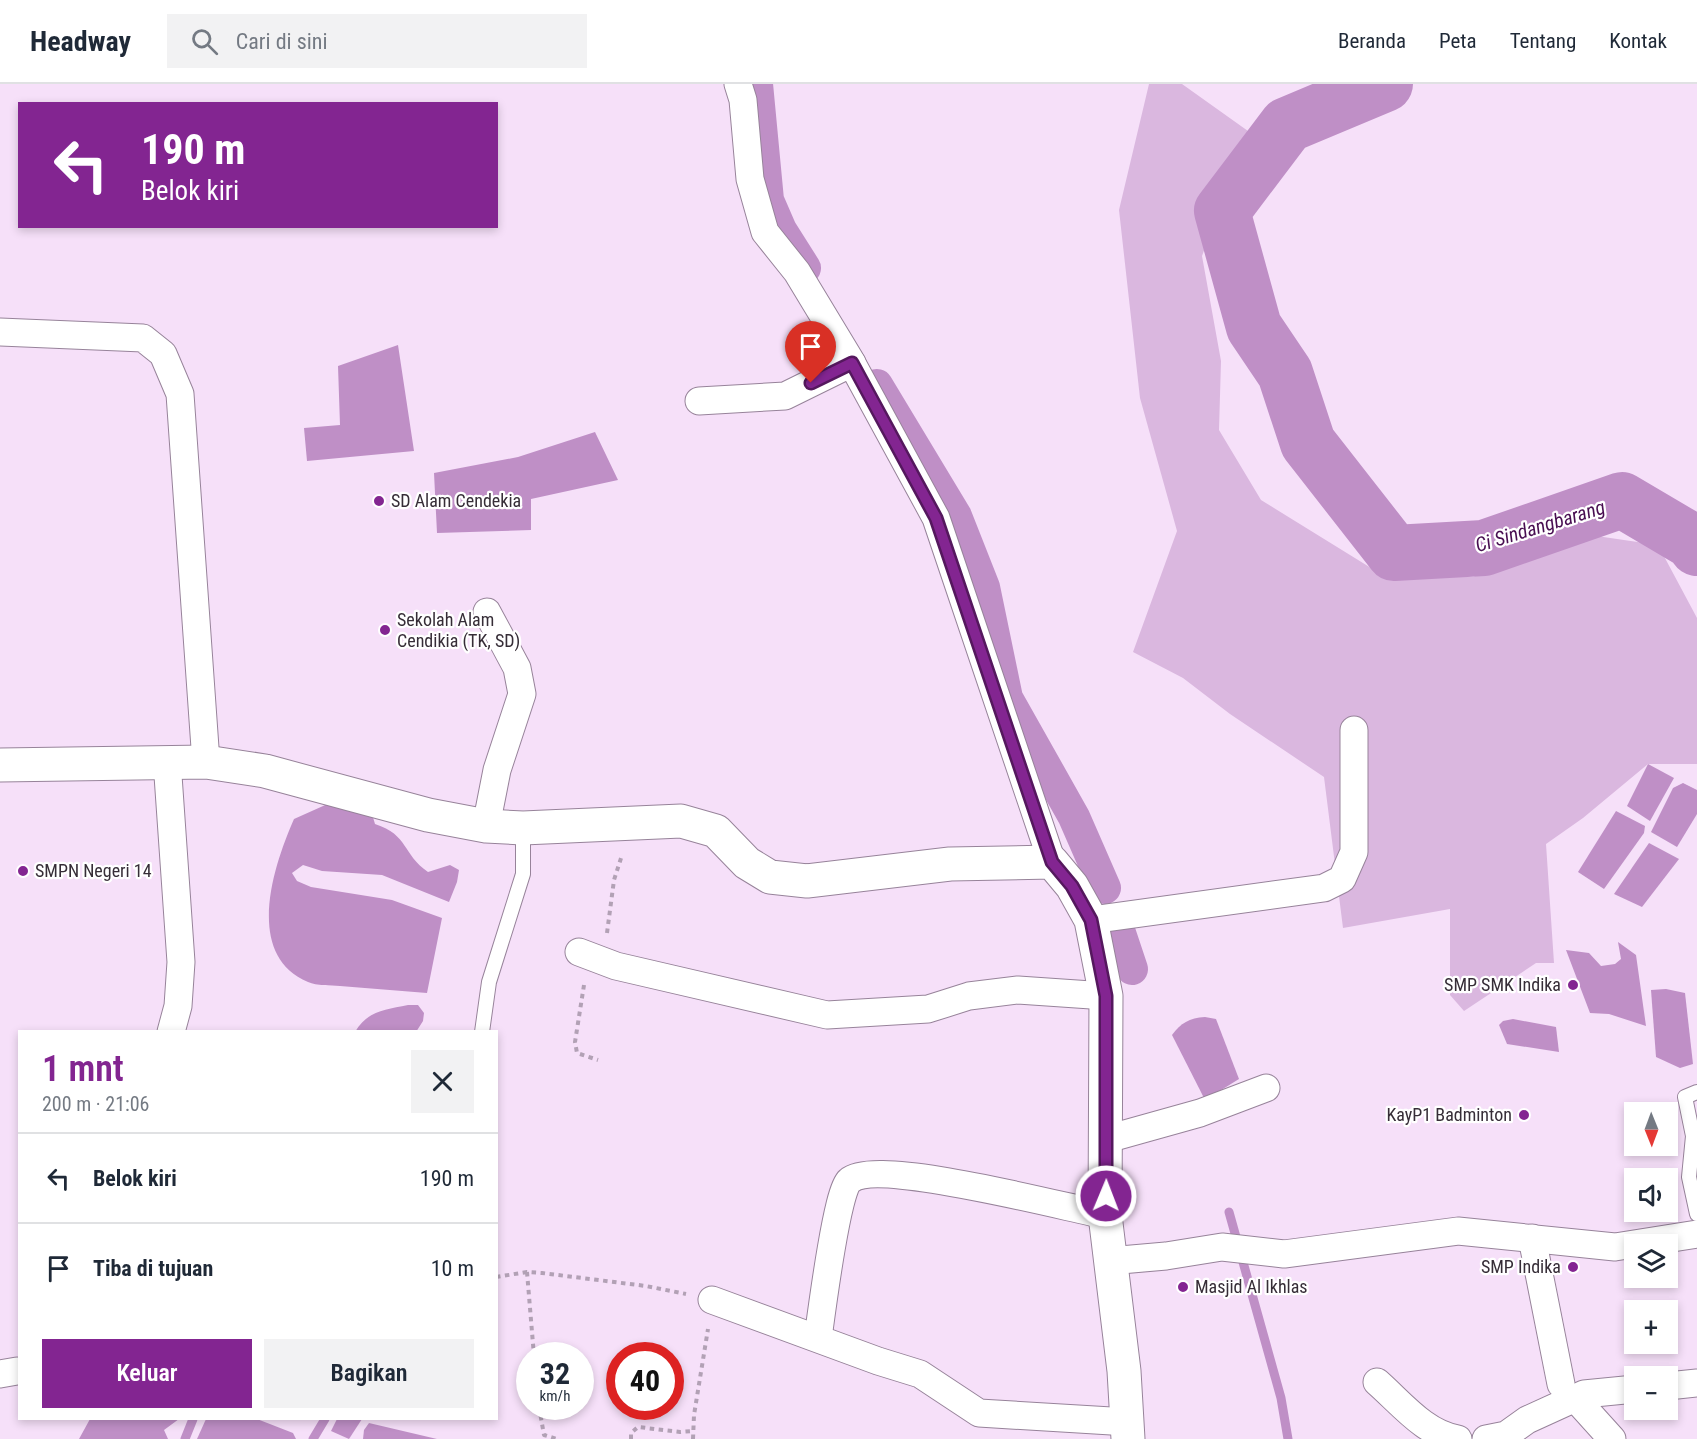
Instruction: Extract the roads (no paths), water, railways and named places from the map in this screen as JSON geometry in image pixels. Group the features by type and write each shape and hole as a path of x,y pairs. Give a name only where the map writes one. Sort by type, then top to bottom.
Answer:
{"street":[{"path":"712,1300 920,1374 979,1413 1128,1430 1105,1215 1106,996 1091,920 1072,886 1052,862 936,518 852,363 797,272 765,232 750,179 744,100 738,84"},
{"path":"0,332 143,338 163,354 180,394 206,762"},
{"path":"699,401 785,396 852,363"},
{"path":"486,826 497,770 522,694 517,668 487,612"},
{"path":"1091,920 1324,888 1342,879 1354,852 1354,730"},
{"path":"167,761 181,962 178,1006 172,1030"},
{"path":"0,765 206,762 265,771 428,815 486,826 523,828 681,821 716,831 747,863 770,877 807,881 950,864 1052,862"},
{"path":"591,956 638,972 826,1015 928,1009 969,996 1018,990 1106,996"},
{"path":"1107,1139 1200,1113 1266,1088"},
{"path":"818,1338 826,1274 845,1186 854,1178 869,1174 890,1173 938,1180 1105,1215"},
{"path":"1109,1261 1166,1256 1222,1247 1284,1254 1458,1231 1615,1247 1659,1242 1697,1234"},
{"path":"1532,1238 1568,1391 1612,1439"},
{"path":"1377,1382 1416,1419 1447,1437 1458,1439"},
{"path":"1678,1385 1697,1383"},
{"path":"1486,1439 1506,1435 1568,1391 1584,1394 1624,1390"}],"lane":[{"path":"482,1030 489,982 523,874 523,828"},
{"path":"1697,1092 1685,1097 1693,1136 1689,1177 1697,1214"}],"waterway":[{"path":"757,84 768,200 781,230 805,268"},
{"name":"Ci Sindangbarang","path":"1385,84 1287,125 1222,211 1254,327 1285,373 1308,443 1394,553 1484,548 1622,500 1693,542 1697,548"},
{"path":"877,385 956,516 984,587 1007,698 1074,817 1105,888"},
{"path":"1116,921 1132,969"},
{"path":"1229,1212 1281,1398 1288,1439"},
{"path":"185,1439 193,1420"},
{"path":"313,1439 324,1420"}],"place":[{"name":"SD Alam Cendekia","path":"379,501"},
{"name":"Sekolah Alam Cendikia (TK, SD)","path":"385,630"},
{"name":"SMPN Negeri 14","path":"23,871"},
{"name":"SMP SMK Indika","path":"1573,985"},
{"name":"KayP1 Badminton","path":"1524,1115"},
{"name":"SMP Indika","path":"1573,1267"},
{"name":"Masjid Al Ikhlas","path":"1183,1287"}]}
